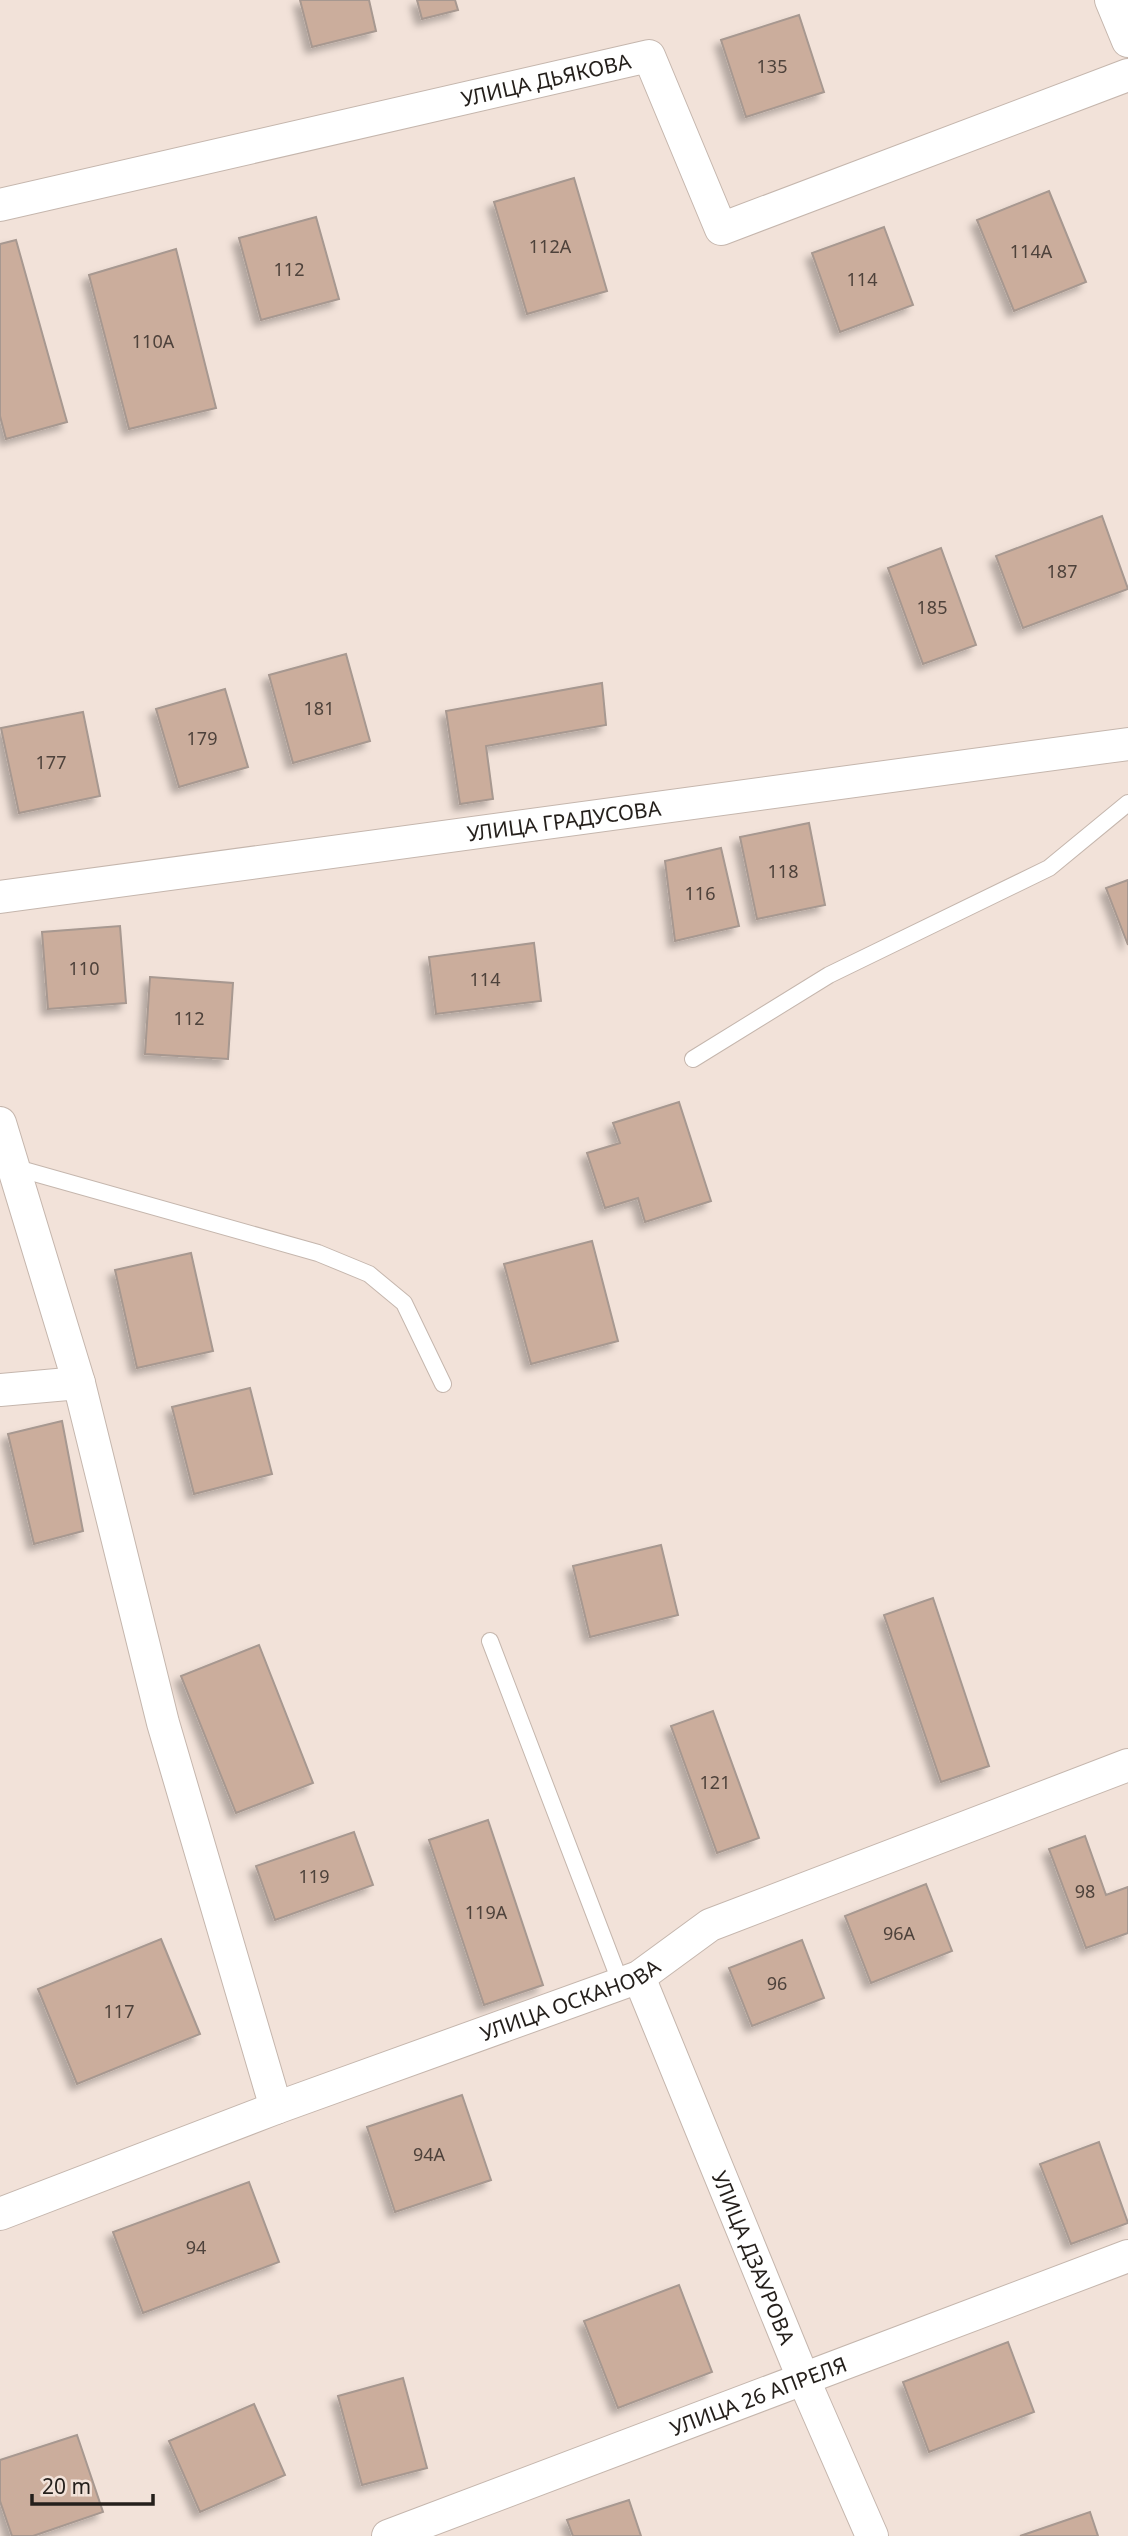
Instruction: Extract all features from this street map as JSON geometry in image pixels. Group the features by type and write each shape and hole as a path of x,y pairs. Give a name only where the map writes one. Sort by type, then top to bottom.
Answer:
{"street":[{"path":"1111,0 1128,41"},
{"name":"УЛИЦА ДЬЯКОВА","path":"0,205 649,56 721,229 1128,75"},
{"name":"УЛИЦА ГРАДУСОВА","path":"0,897 1128,744"},
{"path":"0,1123 79,1383 163,1723 276,2108"},
{"path":"0,1390 79,1383"},
{"name":"УЛИЦА ОСКАНОВА","path":"0,2214 276,2108 630,1980 710,1925 1128,1765"},
{"name":"УЛИЦА ДЗАУРОВА","path":"630,1980 872,2536"},
{"name":"УЛИЦА 26 АПРЕЛЯ","path":"388,2536 1128,2256"}],"lane":[{"path":"693,1059 829,975 1049,867 1128,803"},
{"path":"13,1167 318,1254 369,1274 404,1303 443,1384"},
{"path":"490,1642 630,1980"}],"building":[{"path":"300,0 369,0 376,31 312,47"},
{"path":"417,0 455,0 458,10 422,19"},
{"path":"799,15 824,92 746,117 721,40"},
{"path":"574,178 607,291 527,314 494,202"},
{"path":"1049,191 1086,282 1014,311 977,220"},
{"path":"316,217 339,299 261,320 239,238"},
{"path":"884,227 913,305 840,332 812,253"},
{"path":"16,240 67,422 6,439 0,416 0,244"},
{"path":"176,249 216,408 129,429 89,275"},
{"path":"1102,516 1128,589 1023,628 996,556"},
{"path":"941,548 976,645 923,664 888,568"},
{"path":"346,654 370,741 293,763 269,675"},
{"path":"602,683 606,725 486,746 493,799 460,804 446,711"},
{"path":"225,689 248,767 179,787 156,709"},
{"path":"83,712 100,796 19,813 1,728"},
{"path":"809,823 825,905 757,919 740,837"},
{"path":"721,848 739,926 675,941 665,861"},
{"path":"1128,880 1128,945 1106,888"},
{"path":"120,926 126,1003 48,1009 42,932"},
{"path":"534,943 541,1001 436,1014 429,957"},
{"path":"150,977 233,983 228,1059 145,1054"},
{"path":"679,1102 711,1201 645,1222 638,1198 605,1208 587,1153 620,1143 613,1123"},
{"path":"592,1241 618,1341 531,1364 504,1264"},
{"path":"191,1253 213,1351 137,1368 115,1270"},
{"path":"250,1388 272,1474 194,1494 172,1407"},
{"path":"62,1421 83,1531 34,1544 8,1434"},
{"path":"661,1545 678,1615 590,1637 573,1566"},
{"path":"933,1598 989,1766 941,1782 884,1615"},
{"path":"259,1645 313,1783 236,1813 181,1676"},
{"path":"713,1711 759,1838 717,1853 671,1726"},
{"path":"488,1820 543,1985 484,2005 429,1840"},
{"path":"354,1832 373,1885 275,1920 256,1866"},
{"path":"1085,1836 1106,1895 1128,1887 1128,1933 1086,1948 1049,1849"},
{"path":"926,1884 952,1951 871,1983 845,1916"},
{"path":"161,1939 200,2034 77,2084 38,1989"},
{"path":"802,1940 824,1998 752,2026 729,1968"},
{"path":"462,2095 491,2180 395,2212 367,2127"},
{"path":"1099,2142 1128,2223 1071,2244 1040,2164"},
{"path":"249,2182 279,2262 143,2313 113,2232"},
{"path":"679,2285 712,2372 618,2408 584,2321"},
{"path":"1008,2342 1034,2412 929,2452 903,2382"},
{"path":"403,2378 427,2468 362,2485 338,2396"},
{"path":"254,2404 285,2475 200,2512 169,2441"},
{"path":"77,2435 103,2512 33,2536 12,2536 0,2501 0,2460"},
{"path":"629,2500 641,2536 573,2536 567,2520"},
{"path":"1090,2512 1098,2536 1020,2536"}]}
